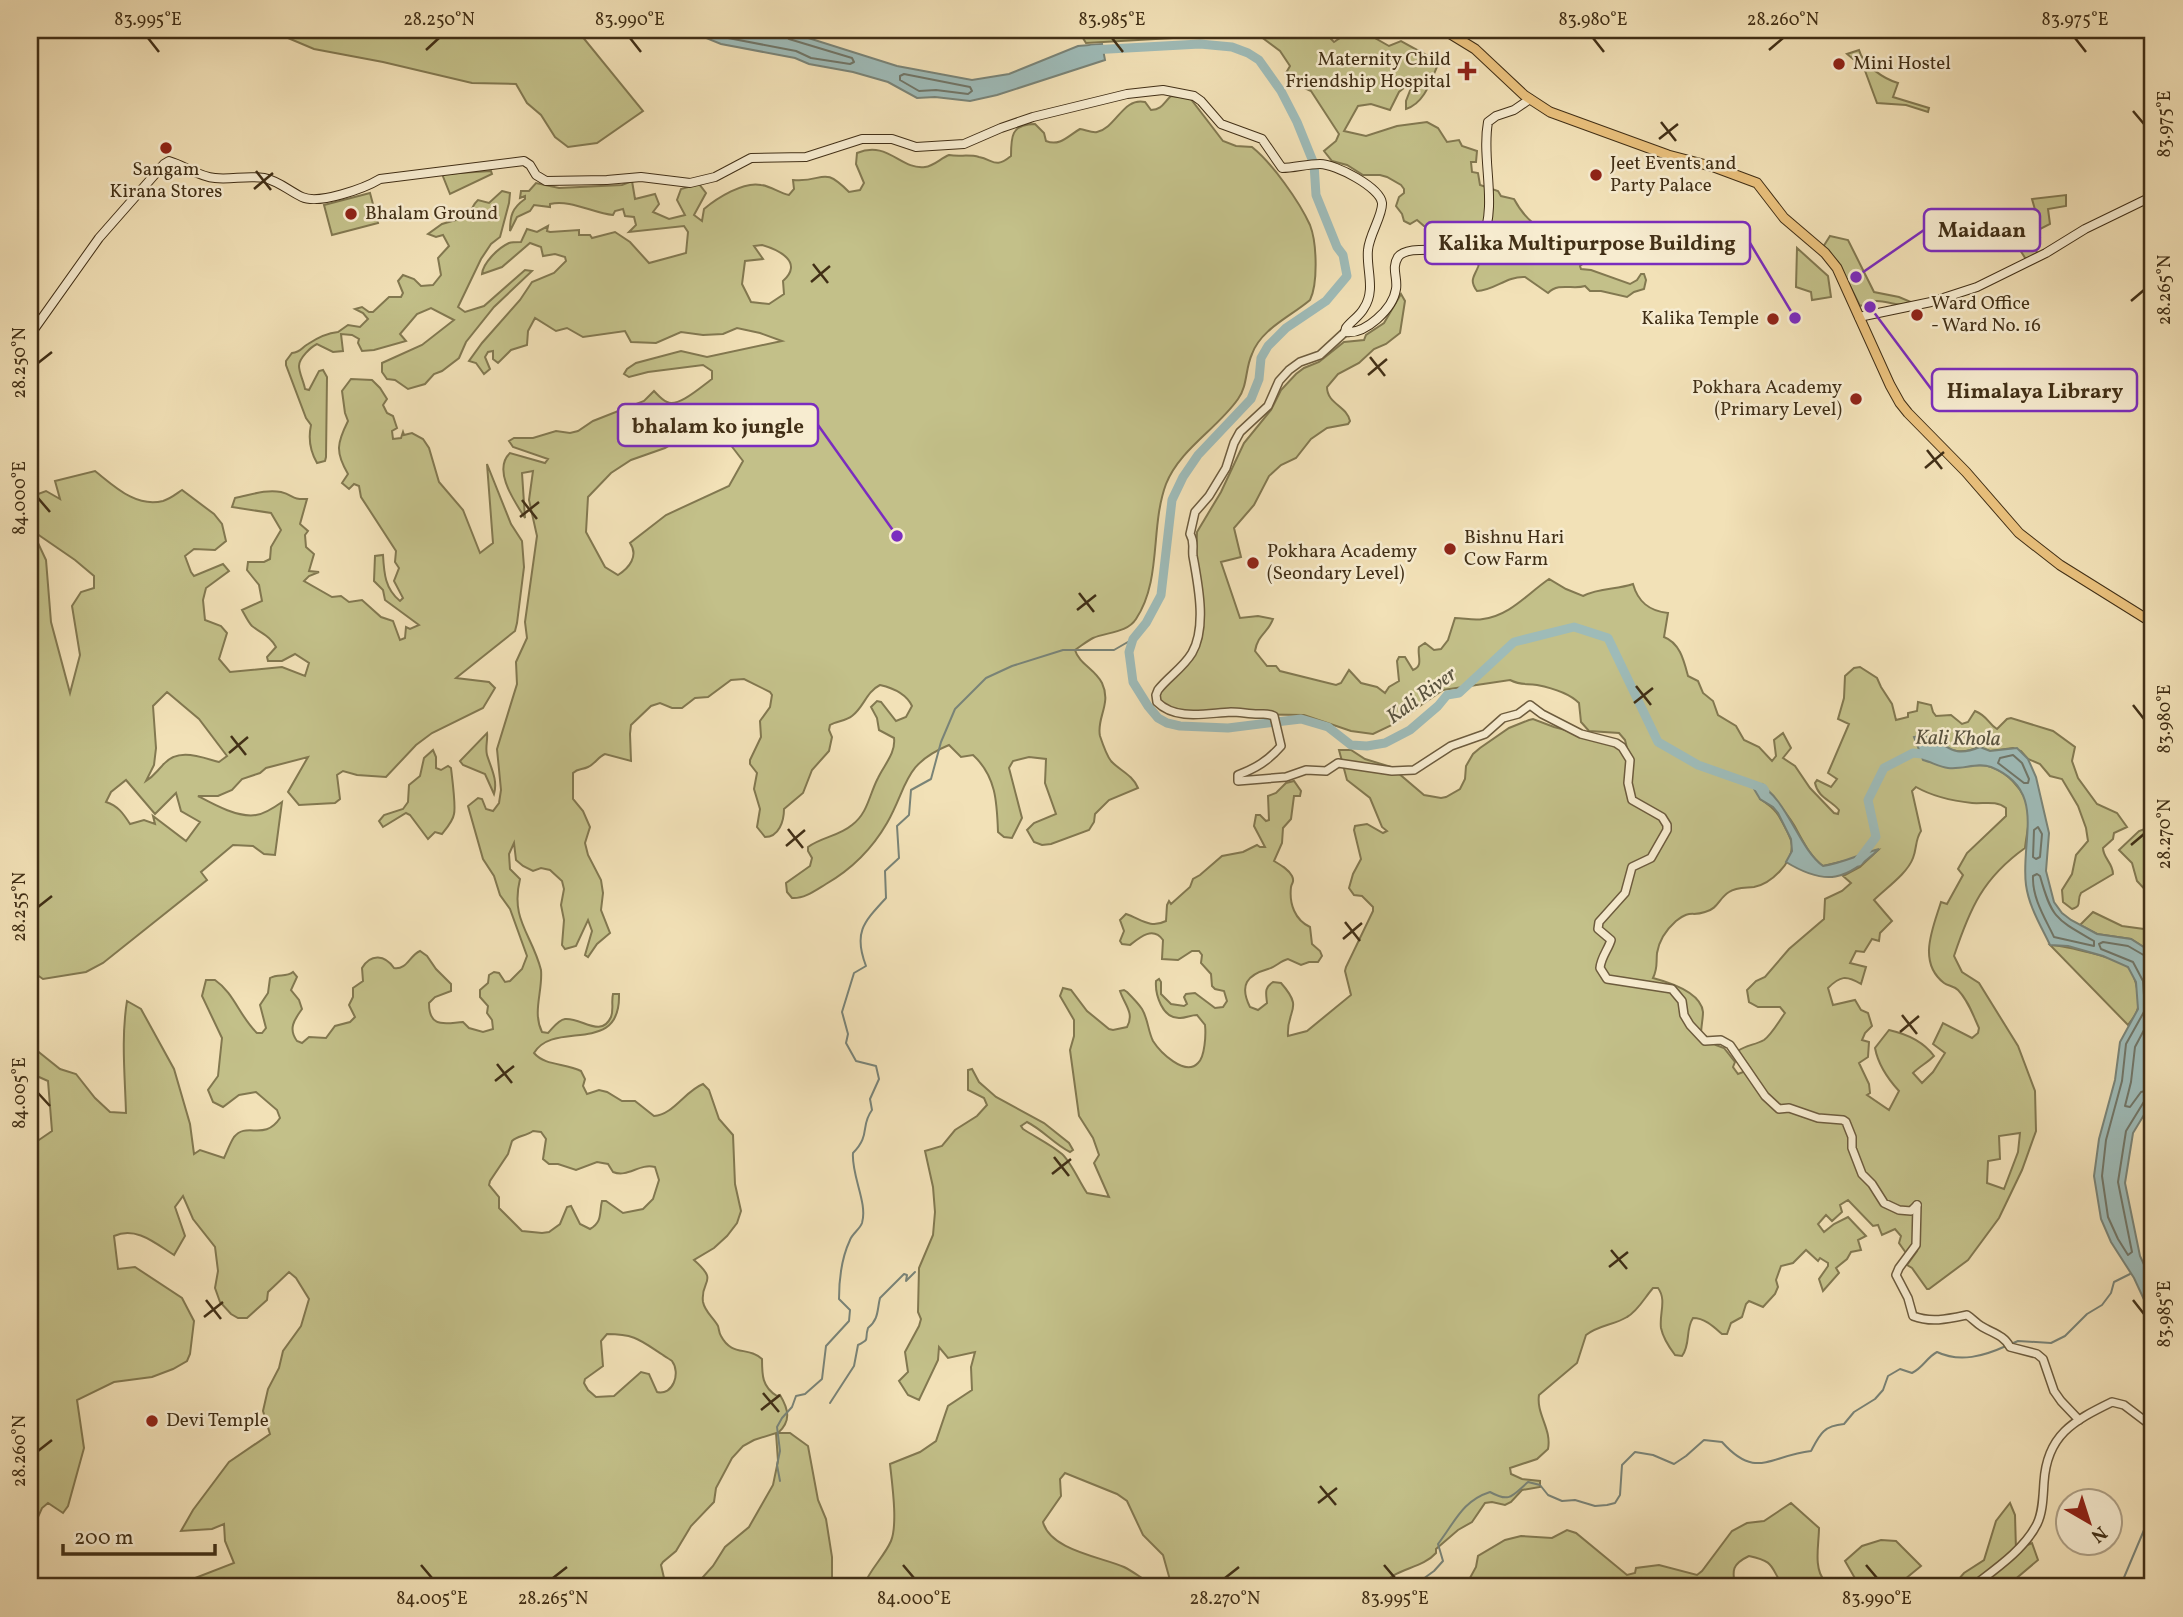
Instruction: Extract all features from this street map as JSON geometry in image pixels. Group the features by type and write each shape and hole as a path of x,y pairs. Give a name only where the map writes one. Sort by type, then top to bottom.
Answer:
{"main road":[{"path":"1444,30 1475,49 1530,99 1550,112 1668,155 1714,167 1757,183 1784,218 1825,253 1837,268 1899,403 1966,472 2019,533 2060,565 2153,623"},
{"path":"30,335 99,238 169,161 207,177 267,178 309,199 331,197 367,187 380,179 524,161 536,176 546,181 641,177 690,183 715,177 751,158 806,157 862,139 892,139 916,147 964,144 1033,117 1127,93 1163,90 1194,96 1216,121 1262,139 1284,168 1316,164 1330,166 1374,191 1381,203 1367,251 1369,295 1364,309 1347,325 1345,332 1355,332 1368,325 1390,305 1397,285 1395,265 1401,254 1412,250 1470,247 1478,244 1484,236 1489,191 1488,122 1530,99"},
{"path":"1859,317 1931,302 1977,287 2153,196"}],"street":[{"path":"1345,332 1325,352 1295,364 1284,375 1268,406 1240,432 1226,468 1209,496 1195,512 1190,534 1194,541 1193,556 1199,589 1200,632 1191,655 1160,688 1156,700 1168,710 1180,713 1202,715 1266,712 1276,719 1281,746 1256,767 1238,775 1238,781 1286,777 1306,770 1326,771 1338,763 1392,771 1413,770 1451,746 1485,734 1503,718 1518,714 1530,705 1581,734 1622,747 1630,760 1628,783 1632,800 1662,817 1667,830 1651,858 1632,867 1625,892 1599,922 1598,929 1611,940 1601,957 1600,968 1607,979 1672,989 1682,1002 1684,1015 1690,1025 1704,1041 1721,1041 1730,1045 1752,1079 1779,1109 1789,1108 1818,1118 1846,1122 1853,1137 1853,1147 1862,1174 1884,1203 1899,1210 1911,1211 1917,1205 1916,1245 1896,1275 1913,1315 1927,1320 1967,1315 1998,1334 2010,1345 2037,1354 2043,1359 2054,1391 2079,1420"},
{"path":"1972,1587 2028,1539 2038,1522 2050,1451 2067,1427 2112,1402 2124,1405 2153,1427"}],"shaded area":[{"path":"256,30 577,30 643,111 597,143 568,147 555,137 541,115 527,103 516,84 472,83 314,49 288,38"},
{"path":"1078,30 1185,30 1173,38 1086,43"},
{"path":"1252,30 1329,30 1334,42 1340,38 1340,30 1370,30 1368,34 1389,46 1401,41 1439,62 1427,90 1413,106 1406,109 1411,88 1405,87 1399,92 1390,110 1371,104 1358,106 1344,131 1366,136 1397,126 1427,122 1438,128 1447,142 1459,140 1462,146 1477,151 1476,162 1471,162 1472,172 1478,173 1480,185 1498,191 1501,196 1514,199 1527,218 1541,228 1577,239 1589,259 1580,266 1581,269 1630,284 1644,274 1644,289 1627,297 1590,291 1585,286 1561,287 1548,293 1525,277 1518,277 1477,291 1473,279 1482,247 1493,240 1490,233 1485,230 1472,235 1461,231 1448,240 1433,236 1430,227 1417,220 1410,224 1404,221 1396,206 1399,197 1404,193 1401,185 1380,175 1363,175 1347,165 1332,161 1324,151 1336,141 1339,134 1311,91 1287,80 1286,73 1290,66 1280,51"},
{"path":"1859,50 1875,71 1898,83 1893,97 1929,108 1928,112 1906,105 1877,103 1864,68 1847,54"},
{"path":"1171,96 1190,98 1223,141 1236,146 1252,147 1276,172 1310,225 1316,263 1310,300 1262,337 1252,354 1238,399 1189,450 1172,472 1161,501 1149,588 1136,619 1127,627 1093,638 1075,650 1099,678 1105,691 1099,729 1106,752 1111,761 1129,776 1138,788 1109,800 1095,814 1089,830 1042,845 1034,842 1027,830 1034,823 1056,814 1045,783 1046,759 1029,757 1013,761 1009,768 1022,818 1012,838 1004,837 998,832 994,790 981,763 973,755 961,757 949,745 934,752 915,768 887,823 861,858 814,891 792,898 787,892 786,883 810,866 812,858 808,847 842,832 857,820 891,754 894,738 879,730 871,707 877,701 881,702 896,721 906,717 912,706 899,692 880,685 852,716 830,725 832,737 829,751 812,770 803,793 784,809 782,823 777,831 765,837 757,827 760,809 754,789 757,773 750,760 761,737 760,721 770,707 772,695 744,679 731,680 708,697 695,698 682,708 672,708 660,703 651,706 631,725 631,761 605,754 590,766 573,773 573,799 583,811 590,827 585,843 601,880 601,910 610,933 597,944 588,957 585,955 592,931 588,920 576,946 565,949 562,945 562,881 550,870 541,868 533,871 523,866 516,860 514,843 509,854 510,869 520,879 520,916 541,970 538,1017 542,1032 548,1033 565,1019 602,1026 611,1017 613,994 619,994 617,1013 609,1025 598,1031 556,1038 543,1043 534,1053 544,1060 581,1071 587,1094 599,1090 622,1101 635,1101 654,1116 667,1112 703,1084 709,1090 719,1119 733,1135 735,1184 741,1211 737,1223 727,1236 694,1260 702,1267 707,1277 703,1302 718,1326 720,1335 730,1347 762,1359 766,1385 777,1396 780,1395 787,1410 787,1420 778,1433 790,1433 808,1446 818,1500 826,1519 832,1557 832,1587 694,1587 713,1566 725,1547 749,1527 773,1485 778,1461 776,1433 743,1446 732,1458 716,1488 714,1502 691,1526 676,1551 661,1565 664,1578 661,1587 172,1587 234,1563 225,1541 224,1524 212,1529 181,1531 193,1510 229,1462 270,1434 263,1411 268,1389 279,1368 283,1351 301,1326 309,1299 289,1272 268,1292 267,1300 247,1318 238,1318 231,1314 220,1302 215,1288 218,1271 215,1247 193,1219 183,1196 175,1207 185,1236 174,1255 138,1234 122,1233 114,1236 118,1269 135,1267 182,1298 194,1321 187,1361 152,1377 114,1382 77,1400 84,1448 68,1506 63,1513 48,1503 42,1508 30,1535 30,1140 36,1142 52,1131 48,1081 30,1073 30,1045 60,1069 76,1074 110,1112 126,1113 124,1043 127,1001 141,1009 174,1069 190,1124 194,1154 200,1150 224,1158 234,1137 239,1133 268,1129 280,1118 277,1110 256,1092 239,1095 223,1107 213,1102 208,1090 218,1076 222,1038 202,996 206,980 215,980 222,985 251,1027 257,1033 262,1033 266,1028 260,1005 268,993 270,978 293,972 297,977 291,990 302,1009 295,1021 293,1032 297,1041 302,1043 309,1037 326,1038 335,1026 350,1022 355,1017 349,1005 353,988 363,981 362,968 366,963 374,958 382,958 394,968 398,968 420,951 451,984 451,991 435,997 429,1003 435,1021 463,1022 469,1028 483,1032 493,1029 492,1020 487,1013 488,1006 480,997 480,990 488,983 489,975 494,972 499,973 505,982 510,981 522,969 527,956 510,909 500,895 494,876 483,859 468,806 478,798 482,799 486,809 493,811 499,803 501,790 497,749 517,684 516,662 527,638 525,622 537,536 529,500 533,471 522,473 525,518 507,486 503,468 510,453 545,463 548,459 513,447 509,441 556,431 578,431 593,421 644,401 654,391 667,402 677,402 712,379 712,371 703,365 629,377 624,374 636,363 681,351 707,357 782,341 737,328 723,334 681,332 656,343 631,342 625,331 583,337 567,328 556,331 535,318 528,331 527,345 511,350 498,363 493,359 493,351 488,352 485,357 490,369 484,374 476,363 469,361 482,343 520,300 532,282 554,273 566,261 565,257 555,254 543,256 541,247 530,243 502,267 482,274 485,265 496,252 509,243 521,242 527,229 537,232 548,226 547,231 550,232 579,230 579,235 590,235 592,238 615,232 630,242 649,263 686,253 688,232 684,226 629,232 636,225 634,217 625,216 623,209 615,211 613,215 565,203 550,204 550,207 534,205 530,211 517,217 510,231 513,213 525,199 525,196 520,198 521,191 529,191 536,183 559,188 622,185 632,181 635,199 655,194 659,204 653,212 669,219 685,215 677,200 681,189 699,184 706,193 694,215 702,221 704,209 709,205 731,191 754,184 789,195 794,189 793,180 827,177 849,192 860,190 864,183 856,164 857,153 868,150 886,153 916,167 928,166 949,155 975,156 998,163 1011,156 1012,138 1021,126 1035,124 1044,133 1046,141 1056,142 1080,129 1095,132 1104,129 1131,104 1145,102 1151,110 1160,107","holes":["762,245 775,250 790,263 789,274 783,281 784,294 769,304 751,302 742,284 745,261 763,259 754,246","713,430 723,435 743,461 729,486 666,515 630,543 633,548 632,561 618,575 605,567 586,532 588,497 611,473 631,460 679,440","533,1131 541,1132 546,1139 543,1159 549,1164 576,1170 597,1162 608,1164 613,1172 618,1173 655,1167 659,1180 653,1199 643,1209 623,1213 602,1201 599,1220 590,1229 580,1224 571,1206 567,1207 560,1224 549,1232 522,1231 499,1208 499,1197 489,1185 516,1138","607,1334 617,1334 648,1345 672,1361 675,1366 671,1387 667,1391 657,1392 649,1374 641,1372 614,1396 596,1397 584,1383 585,1379 603,1366 601,1341"]},
{"path":"491,171 492,174 450,194 442,174"},
{"path":"502,191 510,193 500,237 491,244 481,259 458,307 465,312 484,306 525,270 532,271 494,307 466,342 459,358 434,374 425,384 408,389 395,380 387,379 382,372 382,363 422,345 454,320 431,308 417,314 400,334 406,341 362,351 359,339 341,334 343,351 333,352 317,344 303,356 299,366 305,389 309,390 319,371 323,370 327,377 326,457 325,461 317,463 310,445 311,425 306,418 286,361 292,353 319,338 338,332 348,325 360,327 368,319 355,309 362,307 373,312 389,297 401,297 403,293 398,281 403,275 414,279 421,286 433,285 441,275 438,258 449,246 443,235 436,237 428,234 442,224 466,217 478,200 489,203"},
{"name":"Bhalam Ground","path":"370,193 378,223 332,235 324,205"},
{"path":"2066,195 2066,206 2048,209 2050,224 2038,230 2040,237 2033,240 2038,256 2027,261 2015,242 2008,221 2012,220 2019,239 2024,237 2020,218 2036,213 2032,199"},
{"path":"1830,236 1848,240 1874,292 1911,302 1898,304 1875,301 1860,306 1838,262 1823,247"},
{"path":"1797,248 1828,276 1831,297 1812,300 1811,292 1796,287"},
{"path":"1401,294 1405,301 1400,333 1374,349 1359,363 1338,374 1327,387 1330,397 1348,416 1348,424 1327,428 1311,439 1296,458 1281,465 1269,476 1254,505 1234,528 1241,557 1221,562 1240,618 1258,616 1273,619 1258,641 1255,651 1267,666 1276,666 1280,671 1336,685 1341,683 1349,670 1361,683 1377,687 1385,693 1399,681 1399,657 1405,657 1413,670 1416,668 1419,663 1419,647 1425,643 1434,650 1441,649 1448,640 1455,618 1480,620 1493,617 1518,603 1549,579 1583,596 1633,584 1645,604 1668,613 1664,637 1678,648 1688,676 1698,681 1703,693 1713,701 1718,715 1736,726 1744,740 1759,747 1772,761 1776,756 1774,740 1783,733 1791,748 1783,758 1795,766 1810,788 1834,813 1838,814 1839,810 1822,795 1815,783 1817,780 1831,787 1837,779 1828,773 1849,724 1838,719 1844,698 1845,676 1854,668 1860,667 1877,678 1892,704 1896,720 1917,711 1918,702 1931,705 1936,716 1951,715 1962,724 1968,722 1975,711 1997,729 2011,718 2053,731 2075,747 2072,761 2078,778 2097,804 2117,813 2127,827 2114,833 2113,839 2103,848 2113,874 2081,893 2078,905 2072,909 2063,902 2062,890 2072,874 2076,855 2088,841 2078,806 2062,779 2050,776 2040,764 2013,748 1990,751 1979,747 1957,751 1946,748 1936,740 1936,763 1952,766 1979,765 1997,769 2013,781 2028,806 2025,848 1998,871 1980,895 1954,956 1962,972 1979,983 2018,1046 2035,1091 2036,1131 2022,1170 1999,1218 1968,1260 1929,1289 1907,1265 1917,1251 1919,1242 1906,1253 1899,1243 1901,1236 1895,1229 1882,1235 1878,1225 1873,1226 1848,1200 1840,1205 1842,1212 1832,1221 1826,1215 1818,1224 1824,1232 1848,1217 1866,1236 1858,1240 1861,1250 1851,1252 1836,1268 1839,1273 1823,1291 1819,1279 1828,1263 1820,1258 1818,1261 1806,1250 1793,1263 1781,1266 1775,1294 1763,1307 1749,1301 1742,1317 1731,1323 1727,1334 1722,1334 1705,1321 1693,1318 1682,1356 1675,1355 1663,1335 1662,1297 1658,1288 1653,1288 1631,1314 1586,1335 1577,1363 1539,1395 1548,1435 1548,1449 1537,1459 1510,1468 1511,1474 1522,1479 1540,1481 1540,1487 1522,1490 1505,1505 1485,1503 1472,1522 1436,1549 1430,1559 1399,1572 1383,1587 1165,1587 1170,1580 1163,1555 1143,1535 1127,1501 1117,1494 1065,1473 1060,1479 1061,1496 1043,1522 1048,1532 1066,1546 1124,1567 1158,1587 863,1587 893,1534 894,1503 890,1464 920,1452 936,1441 948,1406 972,1390 971,1367 975,1352 948,1358 939,1347 938,1360 919,1400 908,1395 899,1381 908,1372 905,1352 921,1319 918,1312 919,1268 933,1235 933,1187 925,1151 942,1146 955,1130 977,1116 987,1105 984,1098 968,1090 968,1070 972,1069 979,1082 996,1097 1044,1123 1069,1143 1073,1150 1070,1152 1027,1122 1021,1126 1062,1154 1087,1193 1109,1197 1094,1163 1099,1155 1093,1138 1079,1116 1070,1050 1074,1036 1074,1020 1060,996 1063,988 1071,990 1087,1011 1113,1030 1127,1027 1129,1022 1129,1013 1120,991 1124,990 1142,1009 1156,1046 1173,1061 1186,1067 1193,1067 1202,1056 1205,1025 1197,1015 1180,1018 1164,1010 1158,999 1156,981 1159,979 1161,982 1161,994 1171,1004 1184,1006 1187,1004 1184,997 1186,994 1195,993 1215,1008 1223,1007 1227,1001 1224,991 1212,986 1211,974 1201,963 1202,955 1199,951 1192,951 1178,960 1162,959 1163,940 1151,933 1130,945 1122,944 1120,941 1124,931 1120,920 1126,914 1150,924 1166,921 1169,901 1171,904 1190,887 1193,879 1222,856 1243,852 1257,845 1265,847 1254,826 1256,815 1269,820 1268,796 1276,793 1286,783 1294,781 1301,791 1300,796 1294,796 1291,819 1283,828 1282,843 1274,861 1292,876 1294,911 1300,920 1310,927 1312,944 1322,956 1318,962 1301,965 1288,959 1261,971 1247,982 1245,993 1250,1007 1258,1010 1267,1003 1268,986 1273,982 1281,983 1293,1005 1288,1036 1307,1031 1351,995 1346,967 1373,911 1373,907 1362,896 1354,895 1349,888 1361,859 1355,826 1367,824 1383,833 1387,831 1382,827 1370,798 1347,780 1339,750 1351,750 1365,759 1391,767 1424,795 1441,798 1460,789 1465,779 1466,766 1473,754 1509,728 1529,720 1612,742 1623,750 1627,748 1619,733 1589,731 1581,722 1579,703 1570,696 1560,691 1510,680 1443,690 1394,724 1373,734 1351,731 1304,715 1191,713 1160,703 1158,695 1201,640 1196,562 1197,532 1221,492 1244,443 1271,410 1281,390 1296,374 1319,362 1344,342 1364,340 1366,335 1384,323","holes":["1763,785 1791,820 1810,853 1823,866 1878,850 1860,867 1843,876 1851,883 1825,899 1824,919 1789,949 1765,977 1747,990 1749,1002 1758,1007 1780,1007 1785,1013 1764,1040 1738,1051 1751,1069 1738,1074 1733,1067 1735,1062 1724,1048 1701,1035 1703,1012 1696,999 1683,989 1653,978 1660,944 1676,921 1688,914 1709,911 1732,890 1767,882 1779,872 1788,859 1791,839 1776,813 1760,799","1916,787 1950,799 1998,804 2006,808 2006,816 1967,853 1958,869 1963,875 1947,904 1941,902 1929,944 1931,965 1936,975 1962,994 1979,1028 1978,1033 1972,1038 1943,1023 1933,1044 1945,1053 1922,1083 1913,1073 1934,1056 1914,1039 1889,1030 1875,1048 1884,1071 1899,1091 1889,1110 1867,1095 1870,1093 1869,1084 1859,1063 1868,1057 1869,1042 1862,1040 1872,1026 1868,1013 1861,1010 1855,1000 1833,1005 1828,988 1843,978 1861,984 1866,967 1850,963 1856,951 1864,952 1872,939 1879,941 1880,933 1892,921 1874,900 1901,875 1913,858 1921,831 1912,791","2020,1133 2018,1152 2004,1189 1987,1183 1988,1161 2000,1159 1999,1136"]},
{"path":"351,379 372,380 380,388 387,399 383,405 387,413 393,416 397,428 392,431 393,439 401,438 403,432 404,435 412,433 423,439 429,448 439,482 463,510 480,553 493,543 487,464 511,524 522,541 524,567 517,623 515,631 456,678 489,682 495,688 483,708 432,733 416,745 386,777 343,771 337,775 340,799 335,803 299,805 288,792 308,757 266,768 242,779 232,790 218,796 198,796 226,810 249,815 263,813 282,802 275,855 264,854 253,846 233,845 201,872 207,880 103,963 86,972 43,979 30,970 30,538 38,543 46,560 51,622 70,693 80,655 72,606 81,592 94,588 94,576 30,529 30,497 46,491 60,499 55,481 95,471 126,494 144,501 163,501 182,490 214,514 222,524 226,541 215,550 194,549 185,556 194,576 223,564 229,571 206,588 203,600 205,620 221,626 227,633 219,659 230,672 282,667 305,676 309,663 295,654 282,661 268,661 267,657 276,647 274,643 252,626 242,610 262,601 259,585 247,570 248,562 264,562 270,559 271,547 281,530 271,513 232,507 235,498 275,491 298,499 307,499 300,524 308,531 305,535 306,547 314,554 309,571 319,572 304,581 332,597 341,596 349,602 362,600 381,617 393,621 400,640 405,638 406,627 410,629 419,625 385,600 383,590 374,581 375,556 383,555 388,586 400,601 403,598 394,581 399,568 395,562 396,551 361,497 359,486 354,484 349,489 342,483 348,474 339,448 348,421 342,391","holes":["167,692 199,719 227,756 219,762 189,755 175,757 168,760 146,781 154,765 156,748 153,706","126,780 155,814 176,793 181,811 200,822 186,841 153,816 155,824 144,820 130,824 120,810 106,802 111,792"]},
{"path":"487,733 486,752 495,779 494,794 485,774 463,765 460,761"},
{"path":"433,750 436,768 451,768 454,810 449,825 442,834 435,832 428,839 406,813 383,827 379,821 384,815 403,809 408,802 409,785 420,776 424,758"},
{"path":"2153,826 2151,896 2137,881 2132,863 2119,850 2139,831"},
{"path":"2093,912 2122,926 2144,929 2153,935 2153,953 2131,939 2097,934 2080,925"},
{"path":"2050,945 2104,957 2129,968 2136,983 2138,1007 2128,1025"},
{"path":"1791,1503 1819,1528 1818,1563 1821,1576 1825,1581 1837,1579 1845,1584 1845,1587 1784,1587 1768,1563 1749,1556 1734,1568 1735,1587 1465,1587 1476,1567 1478,1556 1505,1540 1521,1536 1552,1538 1567,1530 1576,1533 1627,1575 1635,1573 1636,1568 1659,1565 1697,1575 1732,1531 1747,1523 1764,1521"},
{"path":"2010,1503 2015,1515 2016,1550 2032,1543 2038,1560 2006,1587 1952,1587 1964,1573 1984,1560 1996,1521"},
{"path":"1881,1540 1896,1541 1921,1566 1899,1584 1896,1582 1888,1587 1872,1587 1869,1583 1860,1587 1845,1561 1862,1546"}],"water":[{"path":"694,30 783,30 897,66 972,80 1009,74 1078,46 1102,44 1105,60 997,95 970,101 917,98 888,82 809,64 795,58 721,44 701,36"},
{"path":"1920,736 1960,751 1980,747 1990,751 2017,748 2028,759 2036,777 2049,833 2046,871 2054,902 2071,920 2097,934 2131,939 2153,953 2153,1100 2133,1133 2125,1183 2140,1256 2153,1284 2153,1319 2101,1219 2094,1176 2099,1139 2115,1080 2120,1042 2138,1009 2136,982 2128,967 2103,956 2068,946 2050,945 2030,901 2026,885 2028,818 2020,789 2009,777 1991,767 1980,765 1948,768 1923,760 1914,737"},
{"path":"1757,783 1776,799 1806,847 1823,866 1879,849 1856,868 1836,876 1813,875 1800,870 1786,862 1792,851 1791,839 1778,813 1760,799 1754,789"}],"waterway":[{"name":"Kali River","path":"1091,50 1200,44 1232,47 1259,60 1281,91 1297,122 1314,164 1316,195 1337,247 1343,255 1347,276 1326,301 1286,328 1268,346 1261,358 1259,379 1251,399 1198,455 1172,500 1161,595 1146,623 1133,639 1129,652 1133,682 1158,718 1180,726 1228,728 1301,719 1328,727 1351,745 1385,743 1410,730 1447,695 1459,693 1514,642 1574,627 1608,638 1658,742 1698,765 1765,791"},
{"path":"780,1481 777,1465 780,1451 777,1427 792,1407 796,1396 805,1394 822,1379 826,1346 849,1321 850,1310 839,1299 840,1277 847,1247 861,1225 863,1215 853,1153 864,1136 866,1121 872,1110 870,1099 879,1079 876,1066 856,1061 846,1043 848,1034 842,1012 854,973 866,966 861,944 863,928 886,898 885,871 899,858 897,826 909,815 911,790 931,779 941,742 955,709 986,678 1012,666 1063,650 1114,650 1133,639"},
{"name":"Kali Khola","path":"1858,861 1876,837 1868,800 1884,768 1913,753 1931,755"},
{"path":"830,1403 854,1366 858,1345 866,1340 868,1328 876,1318 880,1298 904,1274 907,1275 906,1281 915,1272"},
{"path":"2011,1344 2018,1341 2051,1343 2065,1336 2087,1314 2102,1305 2111,1293 2114,1282 2130,1274"},
{"path":"1412,1587 1443,1561 1438,1544 1460,1513 1480,1496 1490,1492 1507,1497 1528,1482 1540,1485 1548,1495 1562,1501 1575,1500 1595,1506 1607,1505 1615,1503 1620,1495 1622,1465 1635,1452 1653,1455 1674,1464 1704,1440 1722,1442 1734,1454 1754,1463 1811,1451 1823,1432 1844,1424 1854,1412 1875,1399 1883,1390 1888,1376 1900,1369 1912,1373 1937,1352 1963,1358 1989,1353 2006,1346"},
{"path":"2149,1527 2153,1525"},
{"path":"2120,1587 2144,1530"}],"place":[{"name":"Mini Hostel","path":"1839,64"},
{"name":"Maternity Child Friendship Hospital","path":"1467,71"},
{"name":"Sangam Kirana Stores","path":"166,148"},
{"name":"Jeet Events and Party Palace","path":"1596,175"},
{"name":"Bhalam Ground","path":"351,214"},
{"name":"Maidaan","path":"1856,277"},
{"name":"Himalaya Library","path":"1870,307"},
{"name":"Ward Office - Ward No. 16","path":"1917,315"},
{"name":"Kalika Multipurpose Building","path":"1795,318"},
{"name":"Kalika Temple","path":"1773,319"},
{"name":"Pokhara Academy (Primary Level)","path":"1856,399"},
{"name":"bhalam ko jungle","path":"897,536"},
{"name":"Bishnu Hari Cow Farm","path":"1450,549"},
{"name":"Pokhara Academy (Seondary Level)","path":"1253,563"},
{"name":"Devi Temple","path":"152,1421"}]}
